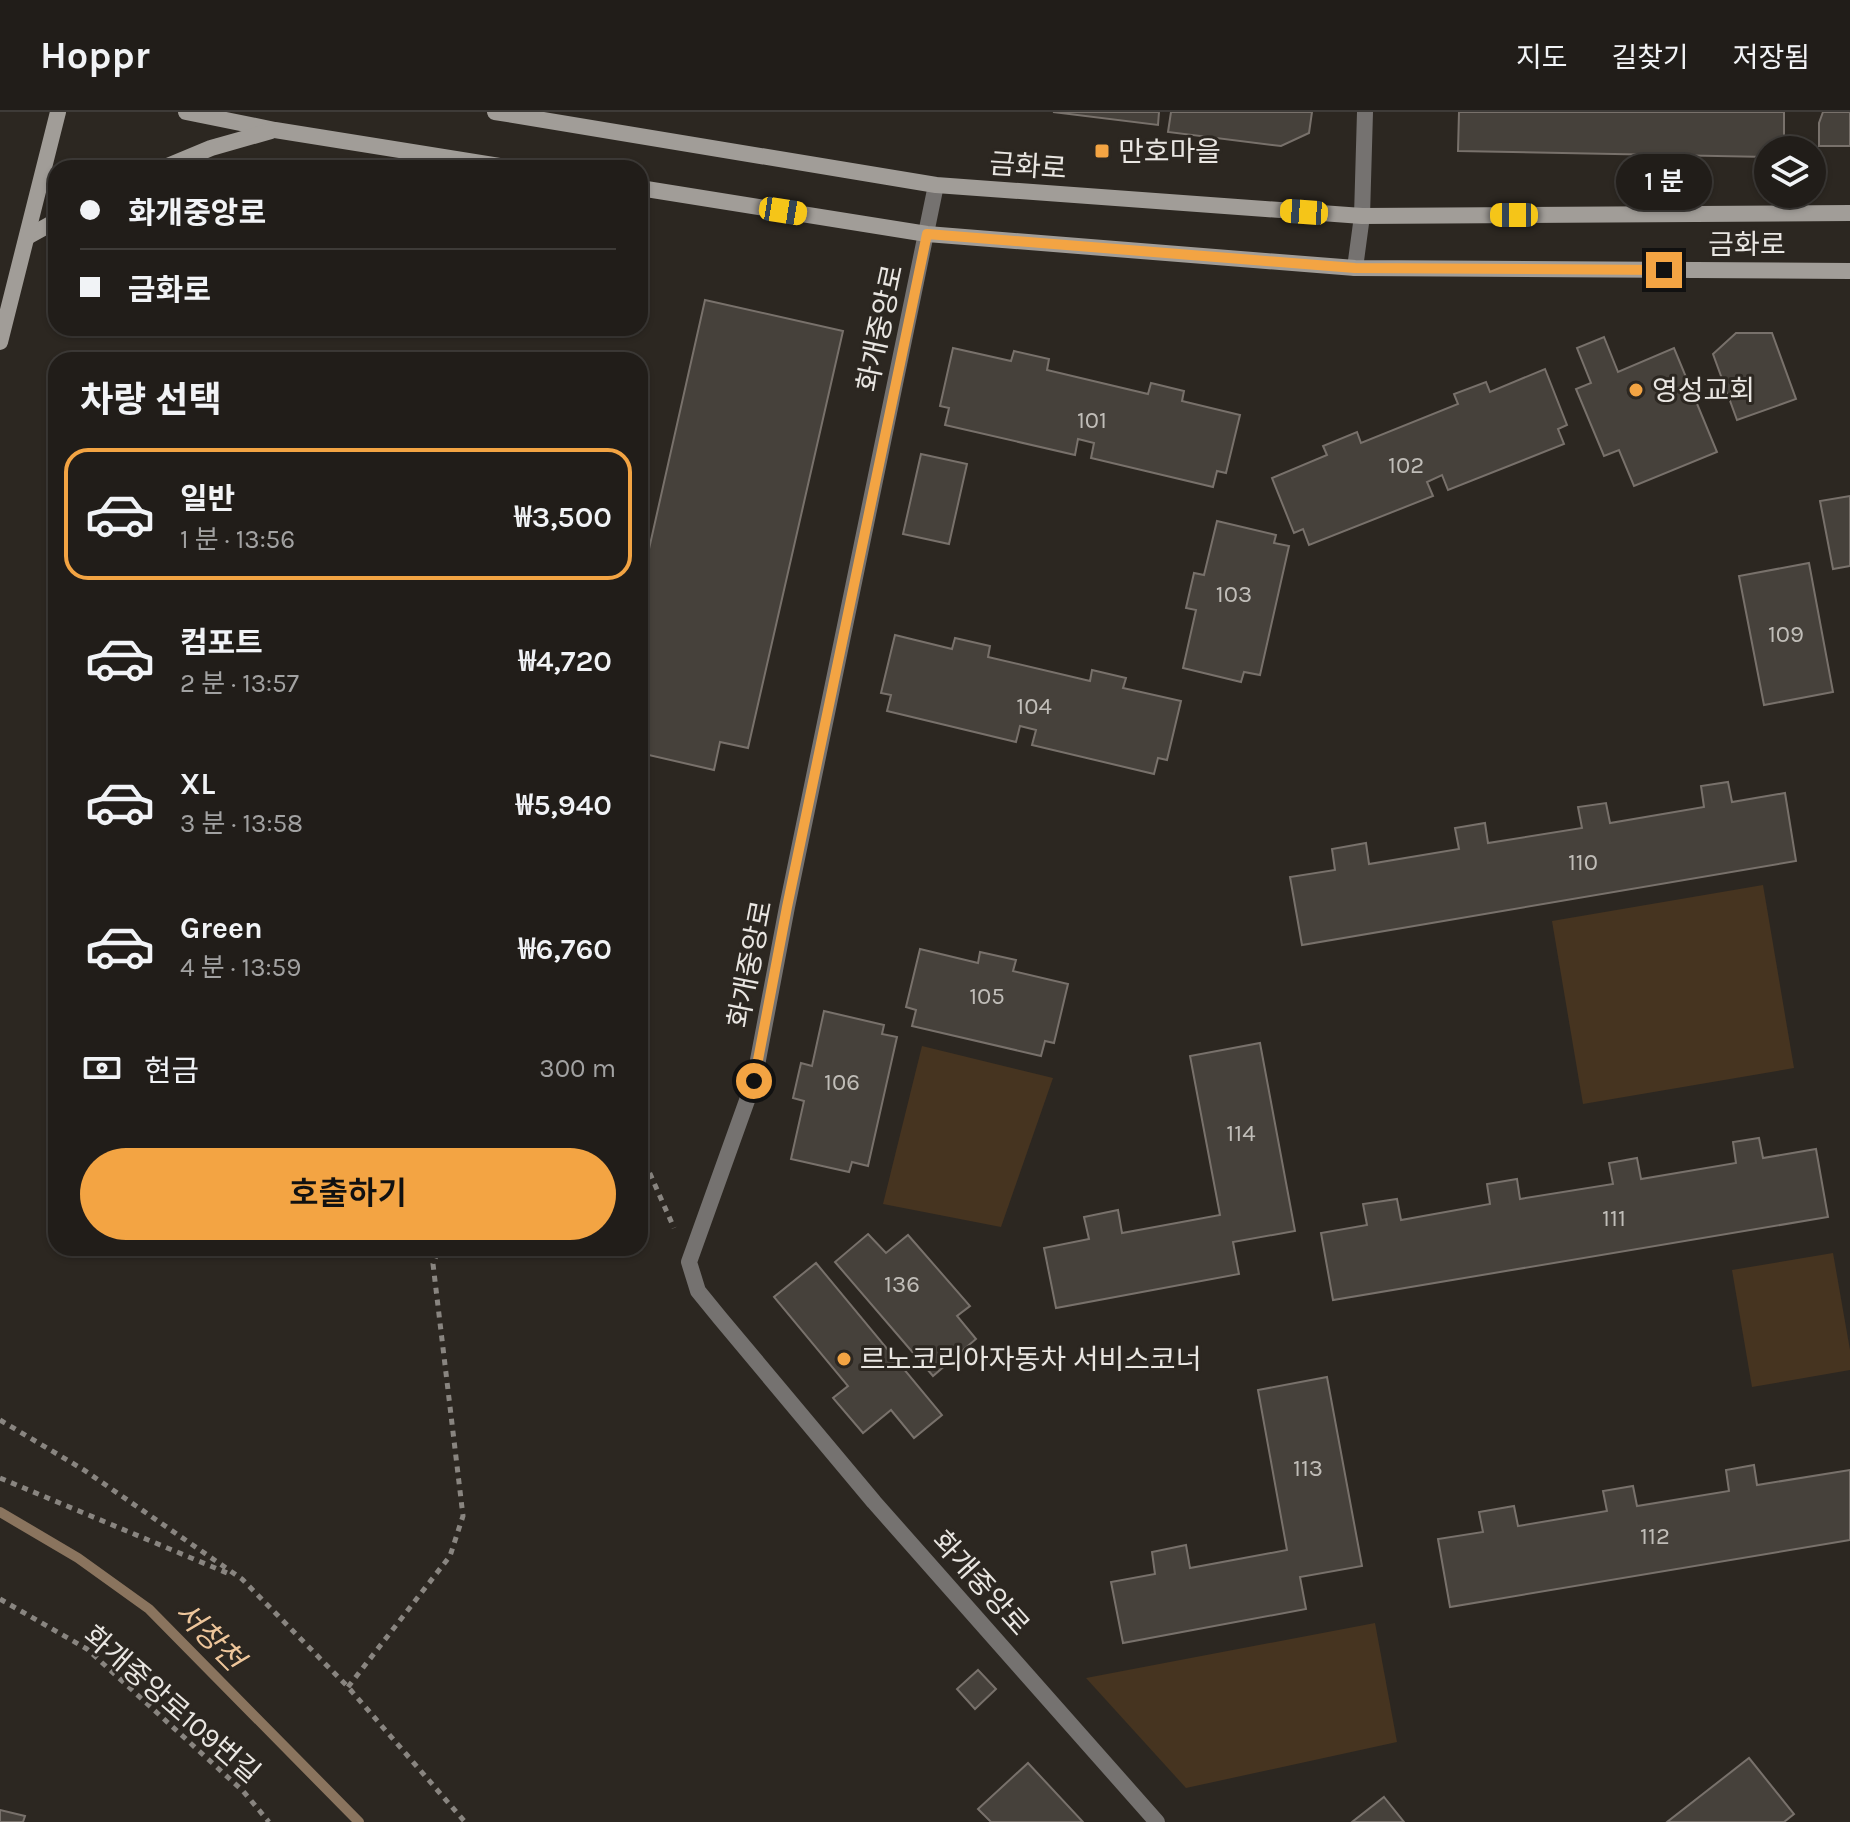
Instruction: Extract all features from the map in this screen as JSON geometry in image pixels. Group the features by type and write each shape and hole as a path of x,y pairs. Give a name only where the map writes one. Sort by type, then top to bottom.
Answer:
{"main road":[{"path":"0,342 58,112"},
{"path":"186,112 275,130 462,160"},
{"name":"금화로","path":"495,112 936,185 1362,216 1850,213"},
{"path":"182,160 211,148 275,130"},
{"name":"금화로","path":"648,189 927,234 1355,268 1850,271"},
{"path":"27,237 48,225"}],"street":[{"path":"1355,268 1362,216 1365,112"},
{"name":"화개중앙로","path":"936,185 754,1081 689,1262 698,1291 781,1392 884,1514 1157,1822"}],"path":[{"path":"648,1169 689,1262"},
{"path":"348,1687 450,1556 463,1516 433,1264 436,1256"},
{"path":"0,1420 84,1470 242,1579 348,1687 465,1822"},
{"path":"0,1478 242,1579"},
{"name":"화개중앙로109번길","path":"0,1599 87,1649 243,1791 269,1822"}],"shaded area":[{"path":"1763,885 1794,1068 1583,1104 1552,921"},
{"path":"922,1046 1053,1078 1001,1227 883,1204"},
{"path":"1833,1253 1850,1350 1850,1370 1752,1387 1732,1270"},
{"path":"1375,1623 1397,1742 1186,1788 1086,1678"}],"building":[{"path":"1053,112 1159,112 1158,125"},
{"path":"1171,112 1312,112 1309,133 1281,146 1168,132"},
{"path":"1459,112 1784,112 1784,136 1754,136 1754,157 1458,151"},
{"path":"1823,112 1850,112 1850,146 1826,146 1826,136 1819,136"},
{"path":"705,300 843,331 748,748 720,742 714,770 648,755 648,553"},
{"path":"1736,333 1772,333 1796,399 1737,420 1713,354"},
{"path":"1604,337 1618,372 1674,348 1717,452 1634,486 1619,450 1604,456 1576,389 1591,383 1577,348"},
{"path":"953,348 1011,361 1014,351 1049,359 1047,370 1148,394 1151,383 1184,391 1182,401 1240,415 1226,473 1217,471 1213,487 1091,458 1094,443 1078,439 1075,455 945,425 949,408 940,406"},
{"path":"1545,369 1567,425 1558,429 1564,444 1448,490 1442,475 1427,482 1433,496 1309,545 1303,529 1294,533 1272,478 1327,455 1323,446 1357,432 1361,443 1458,404 1454,394 1486,382 1490,392"},
{"path":"921,454 967,464 949,544 903,534"},
{"path":"1850,496 1850,566 1833,569 1820,501"},
{"path":"1217,521 1276,535 1274,543 1289,546 1260,675 1244,672 1241,682 1183,668 1196,610 1186,608 1194,573 1204,575"},
{"path":"1809,563 1833,692 1764,705 1739,576"},
{"path":"895,635 952,649 955,638 990,646 988,657 1090,681 1092,670 1126,678 1123,688 1181,701 1167,760 1158,758 1154,774 1032,745 1036,730 1020,726 1016,742 887,711 891,695 881,693"},
{"path":"1728,782 1732,802 1785,793 1796,861 1302,945 1290,877 1335,870 1332,849 1366,843 1369,864 1459,849 1455,828 1485,823 1488,843 1582,828 1578,807 1606,803 1610,823 1704,807 1701,786"},
{"path":"920,949 978,963 980,952 1016,960 1013,971 1068,984 1054,1043 1045,1041 1041,1056 912,1026 916,1010 906,1007"},
{"path":"824,1011 884,1025 882,1034 897,1037 868,1166 852,1162 849,1172 791,1159 804,1101 793,1098 801,1063 812,1066"},
{"path":"1260,1043 1295,1231 1233,1242 1239,1274 1056,1308 1044,1248 1089,1239 1084,1217 1118,1210 1122,1233 1220,1215 1190,1056"},
{"path":"1759,1138 1763,1158 1816,1149 1828,1217 1333,1300 1321,1233 1367,1225 1363,1204 1397,1199 1401,1220 1490,1204 1487,1184 1517,1179 1520,1199 1613,1184 1609,1163 1637,1158 1641,1179 1736,1163 1733,1142"},
{"path":"868,1234 886,1253 908,1235 970,1306 957,1316 976,1339 933,1376 835,1262"},
{"path":"816,1263 942,1415 914,1438 891,1410 863,1433 833,1398 848,1386 774,1297"},
{"path":"1327,1377 1362,1566 1300,1577 1306,1609 1123,1643 1111,1582 1155,1574 1152,1552 1186,1545 1190,1568 1287,1550 1258,1390"},
{"path":"1754,1465 1757,1485 1850,1470 1850,1540 1450,1607 1438,1539 1483,1532 1479,1512 1514,1506 1518,1526 1607,1511 1603,1491 1633,1486 1637,1506 1729,1491 1726,1470"},
{"path":"978,1670 996,1689 975,1709 957,1689"},
{"path":"1749,1758 1794,1814 1784,1822 1667,1822"},
{"path":"1028,1763 1083,1822 991,1822 978,1809"},
{"path":"1384,1797 1404,1822 1352,1822"},
{"path":"0,1810 25,1816 23,1822 0,1822"}],"waterway":[{"name":"서창천","path":"0,1512 78,1558 149,1609 359,1822"}],"place":[{"name":"만호마을","path":"1102,151"},
{"name":"영성교회","path":"1636,390"},
{"name":"르노코리아자동차 서비스코너","path":"844,1359"}],"route":[{"path":"754,1081 787,907 927,234 1355,268 1664,270"}]}
